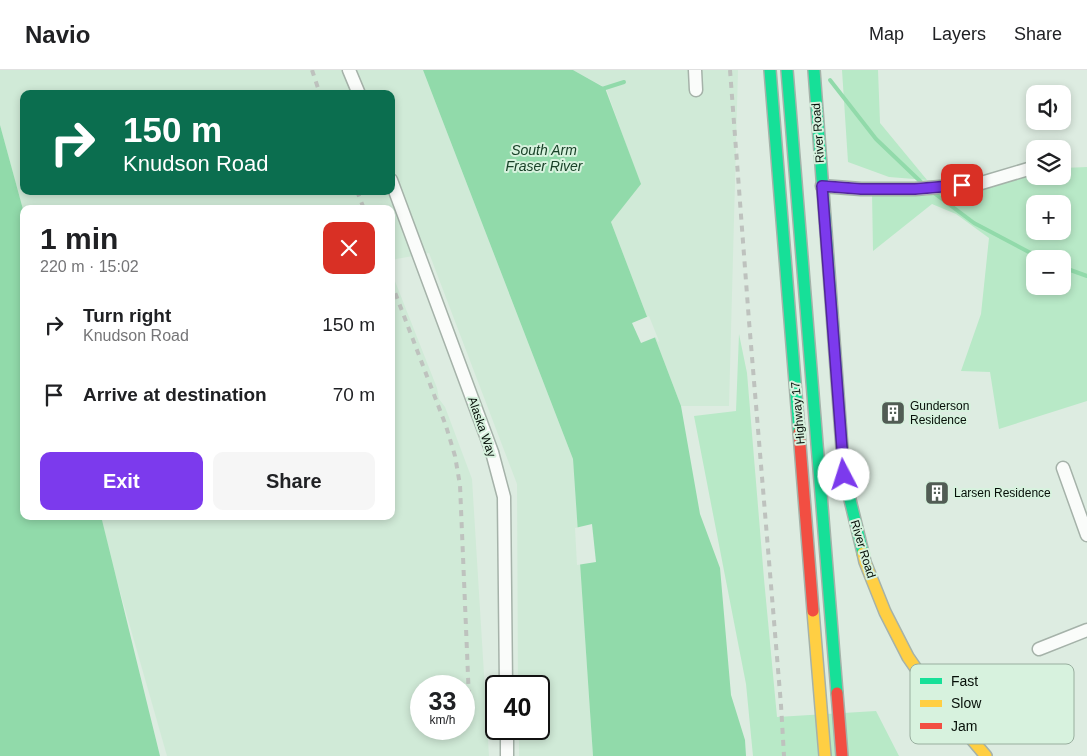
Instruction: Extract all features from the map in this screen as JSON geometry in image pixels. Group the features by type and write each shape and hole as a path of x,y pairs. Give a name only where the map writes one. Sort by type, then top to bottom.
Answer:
{"main road":[{"name":"Highway 17","path":"770,70 825,756"},
{"name":"Highway 17","path":"787,70 842,756"},
{"name":"River Road","path":"814,70 844,475 865,562 885,612 913,664"},
{"name":"River Road","path":"976,744 986,756"}],"street":[{"path":"349,70 357,90"},
{"path":"695,70 696,90"},
{"path":"822,186 861,189 915,189 978,184 1026,171"},
{"name":"Alaska Way","path":"395,191 492,452 504,497 506,675"},
{"path":"1063,468 1087,535"},
{"path":"1039,649 1087,630"},
{"path":"507,740 507,756"}],"shaded area":[{"path":"0,70 423,70 573,459 593,756 519,756 519,740 550,740 550,675 518,675 517,484 429,253 395,259 395,205 22,205 0,125"},
{"path":"573,70 738,70 729,406 681,406 611,222 640,184 606,88"},
{"path":"842,70 878,70 880,123 927,180 889,177 848,162"},
{"path":"1087,167 1087,401 999,429 990,372 961,371 981,314 989,238 956,214 932,204 873,251 872,192 926,196 1026,174 1026,185 1071,185 1071,168"},
{"path":"395,281 437,388 439,399 445,407 472,479 485,691 485,740 488,740 489,756 167,756 111,560 102,520 395,520"},
{"path":"739,334 747,373 777,717 876,711 899,756 753,756 746,684 694,416 736,411"}],"water":[{"name":"South Arm Fraser River","path":"423,70 573,70 605,88 641,184 611,222 681,406 700,514 720,568 731,695 745,740 746,756 593,756 573,459"},
{"path":"0,125 22,205 20,205 20,520 102,520 160,756 0,756"}],"pier":[{"path":"649,316 659,341 656,337 641,343 632,323"},
{"path":"592,524 596,562 577,565 575,528"}],"waterway":[{"path":"830,80 876,139 921,182"},
{"path":"602,89 624,82"},
{"path":"934,193 974,223 1026,251"},
{"path":"1071,270 1087,276"}],"railway":[{"path":"312,70 319,90"},
{"path":"730,70 784,756"},
{"path":"359,195 362,205"},
{"path":"395,292 446,426 455,456 460,485 468,675"}],"traffic: fast":[{"path":"770,70 799,432"},
{"path":"787,70 837,693"},
{"path":"814,70 844,475 863,553"}],"traffic: slow":[{"path":"863,553 885,612 913,664"},
{"path":"813,611 825,756"},
{"path":"976,744 986,756"}],"traffic: jam":[{"path":"799,432 813,611"},
{"path":"837,693 842,756"}],"place":[{"name":"Gunderson Residence","path":"893,413"},
{"name":"Larsen Residence","path":"937,493"}],"route":[{"path":"844,475 822,186 861,189 915,189 962,185"}]}
